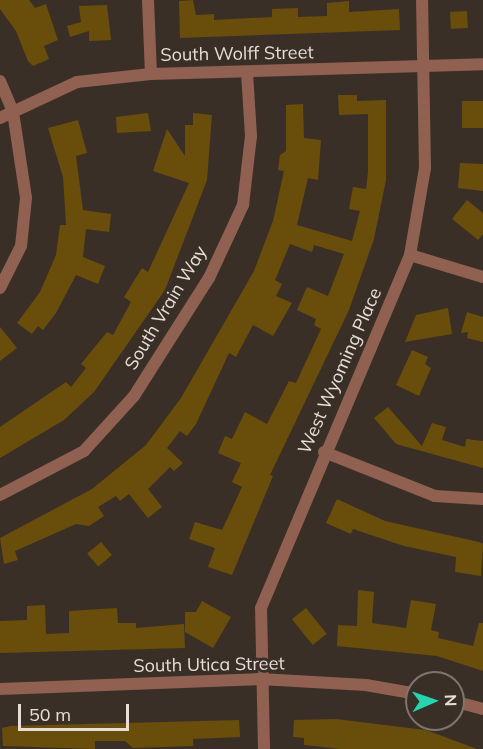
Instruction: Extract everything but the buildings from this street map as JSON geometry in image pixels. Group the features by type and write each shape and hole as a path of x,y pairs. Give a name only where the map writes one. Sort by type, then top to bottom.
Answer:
{"street":[{"path":"148,0 151,74"},
{"name":"West Wyoming Place","path":"264,749 260,679 261,608 324,452 410,255 425,168 425,66 422,0"},
{"name":"South Wolff Street","path":"0,118 77,82 151,74 483,64"},
{"name":"South Vrain Way","path":"0,495 84,451 134,396 209,278 243,205 251,136 247,72"},
{"path":"0,81 13,112 26,198 21,246 0,288"},
{"path":"410,255 483,277"},
{"path":"324,452 435,496 483,499"},
{"name":"South Utica Street","path":"0,689 260,679 366,685 405,692"},
{"path":"465,705 483,709"}]}
